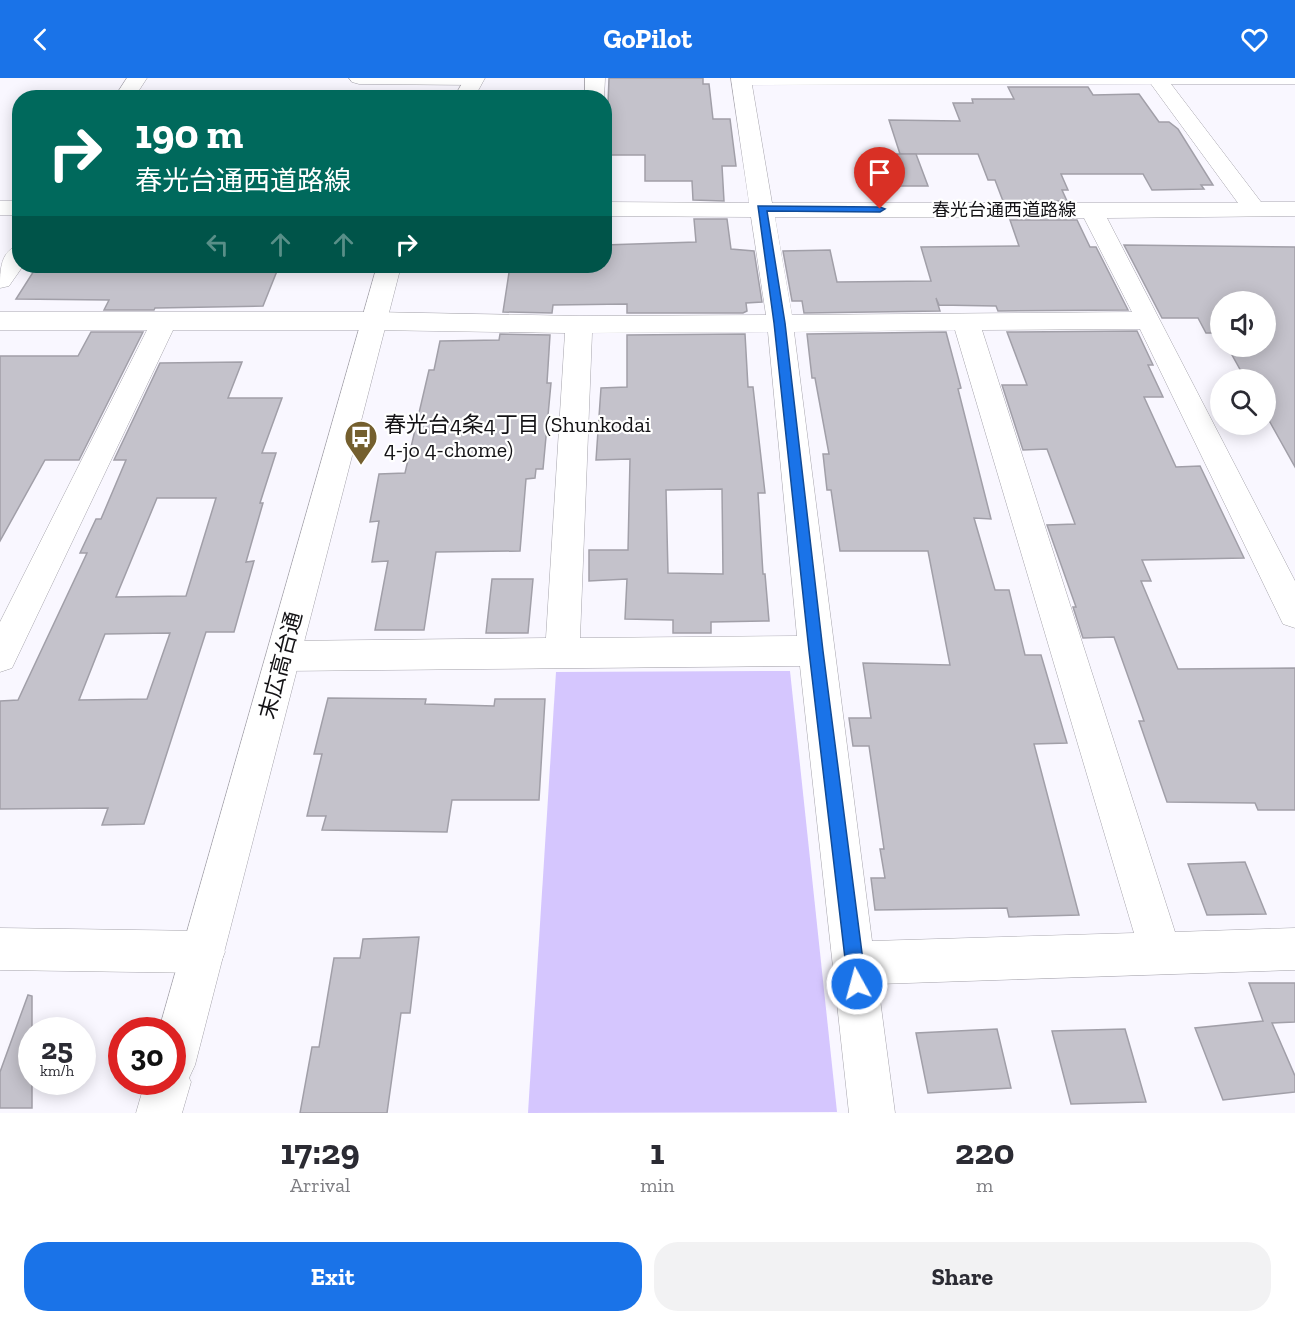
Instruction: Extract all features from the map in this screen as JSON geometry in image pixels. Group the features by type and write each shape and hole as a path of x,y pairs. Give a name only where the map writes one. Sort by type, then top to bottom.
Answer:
{"street":[{"path":"359,78 475,79"},
{"path":"872,1113 816,651 780,323 741,78 1295,78"},
{"path":"1156,78 1254,209"},
{"name":"春光台通西道路線","path":"612,209 1092,211 1295,209"},
{"path":"1092,211 1149,320 1295,614"},
{"path":"0,280 12,263"},
{"name":"末広高台通","path":"186,1017 387,273"},
{"path":"0,321 373,321 579,325 1149,320"},
{"path":"0,657 164,322"},
{"path":"966,322 1161,953"},
{"path":"562,653 579,325"},
{"path":"283,656 816,651"},
{"path":"0,950 204,952"},
{"path":"855,963 1295,950"},
{"path":"159,1113 164,1095"}],"shaded area":[{"path":"790,671 837,1112 528,1113 556,672"}],"building":[{"path":"609,78 703,78 703,84 709,84 713,119 730,119 736,166 722,166 724,201 693,200 692,181 645,181 645,155 612,155 612,90 609,90"},
{"path":"1008,87 1088,87 1093,95 1139,94 1159,122 1169,122 1178,129 1213,185 1201,185 1204,189 1152,190 1143,174 1061,174 1068,190 1062,190 1067,201 1003,201 995,180 988,180 978,154 900,154 889,120 960,121 953,103 973,103 972,99 1014,99"},
{"path":"880,154 916,154 928,186 888,186"},
{"path":"694,219 727,219 731,249 754,251 762,302 746,303 747,311 743,313 627,313 627,304 553,305 552,313 503,312 509,273 612,273 612,245 696,242"},
{"path":"1010,220 1077,220 1090,247 1096,247 1128,310 998,311 996,306 939,305 936,298 940,311 804,313 802,301 792,301 783,251 830,250 837,282 931,281 921,247 1019,246"},
{"path":"1124,245 1295,247 1295,467 1276,433 1276,369 1240,369 1233,357 1276,357 1276,291 1210,291 1210,333 1206,333 1198,318 1162,318"},
{"path":"33,273 276,273 263,306 104,310 109,300 16,299"},
{"path":"1137,331 1153,365 1148,365 1163,397 1144,397 1176,467 1200,466 1244,558 1142,560 1151,581 1141,581 1178,669 1295,668 1295,810 1258,810 1255,803 1167,802 1139,721 1144,721 1114,637 1083,638 1073,607 1076,607 1047,525 1075,524 1047,449 1023,450 1002,385 1027,385 1007,332"},
{"path":"91,332 143,332 79,460 45,460 0,541 0,356 78,356"},
{"path":"946,332 991,519 974,518 995,590 1009,590 1025,655 1041,655 1067,743 1034,744 1079,915 1009,917 1007,908 875,910 871,878 885,878 880,849 884,849 869,746 853,746 849,718 871,718 863,663 950,665 928,551 840,551 831,490 827,490 823,454 829,454 815,378 812,378 807,334"},
{"path":"500,334 550,335 547,383 551,383 543,469 536,469 535,478 526,479 520,551 436,552 424,630 375,630 388,561 372,562 379,521 370,522 379,474 405,473 429,370 434,370 440,341 499,340"},
{"path":"745,334 748,387 753,387 765,493 758,493 763,574 765,574 769,621 711,622 711,633 673,633 673,620 625,619 627,579 589,581 589,550 628,550 630,459 596,460 601,388 627,387 627,335","holes":["722,489 723,574 668,573 666,490"]},
{"path":"242,362 228,398 282,398 262,453 276,453 260,503 263,503 246,562 254,561 234,632 206,632 144,824 102,825 108,808 0,809 0,701 18,700 87,553 80,553 96,519 101,519 126,460 114,460 160,363","holes":["157,498 216,498 186,596 116,597","170,633 147,699 79,700 105,634"]},
{"path":"492,579 533,579 528,633 486,633"},
{"path":"328,698 426,699 425,704 494,706 495,699 545,699 539,800 452,800 447,832 322,830 326,816 307,816 322,754 314,754"},
{"path":"1245,862 1266,914 1207,915 1188,864"},
{"path":"419,937 410,1013 401,1013 387,1113 300,1113 312,1047 319,1047 334,958 360,958 363,939"},
{"path":"1249,983 1295,983 1295,1022 1272,1023 1295,1076 1295,1092 1223,1100 1195,1028 1263,1021"},
{"path":"28,995 32,996 32,1017 20,1017"},
{"path":"18,1022 18,1095 32,1095 32,1108 0,1108 0,1072"},
{"path":"997,1029 1011,1088 928,1093 916,1033"},
{"path":"1125,1029 1146,1102 1071,1104 1052,1031"}],"place":[{"name":"春光台4条4丁目 (Shunkodai 4-jo 4-chome)","path":"361,466"}],"route":[{"path":"857,984 816,651 780,323 762,208 880,209"}]}
